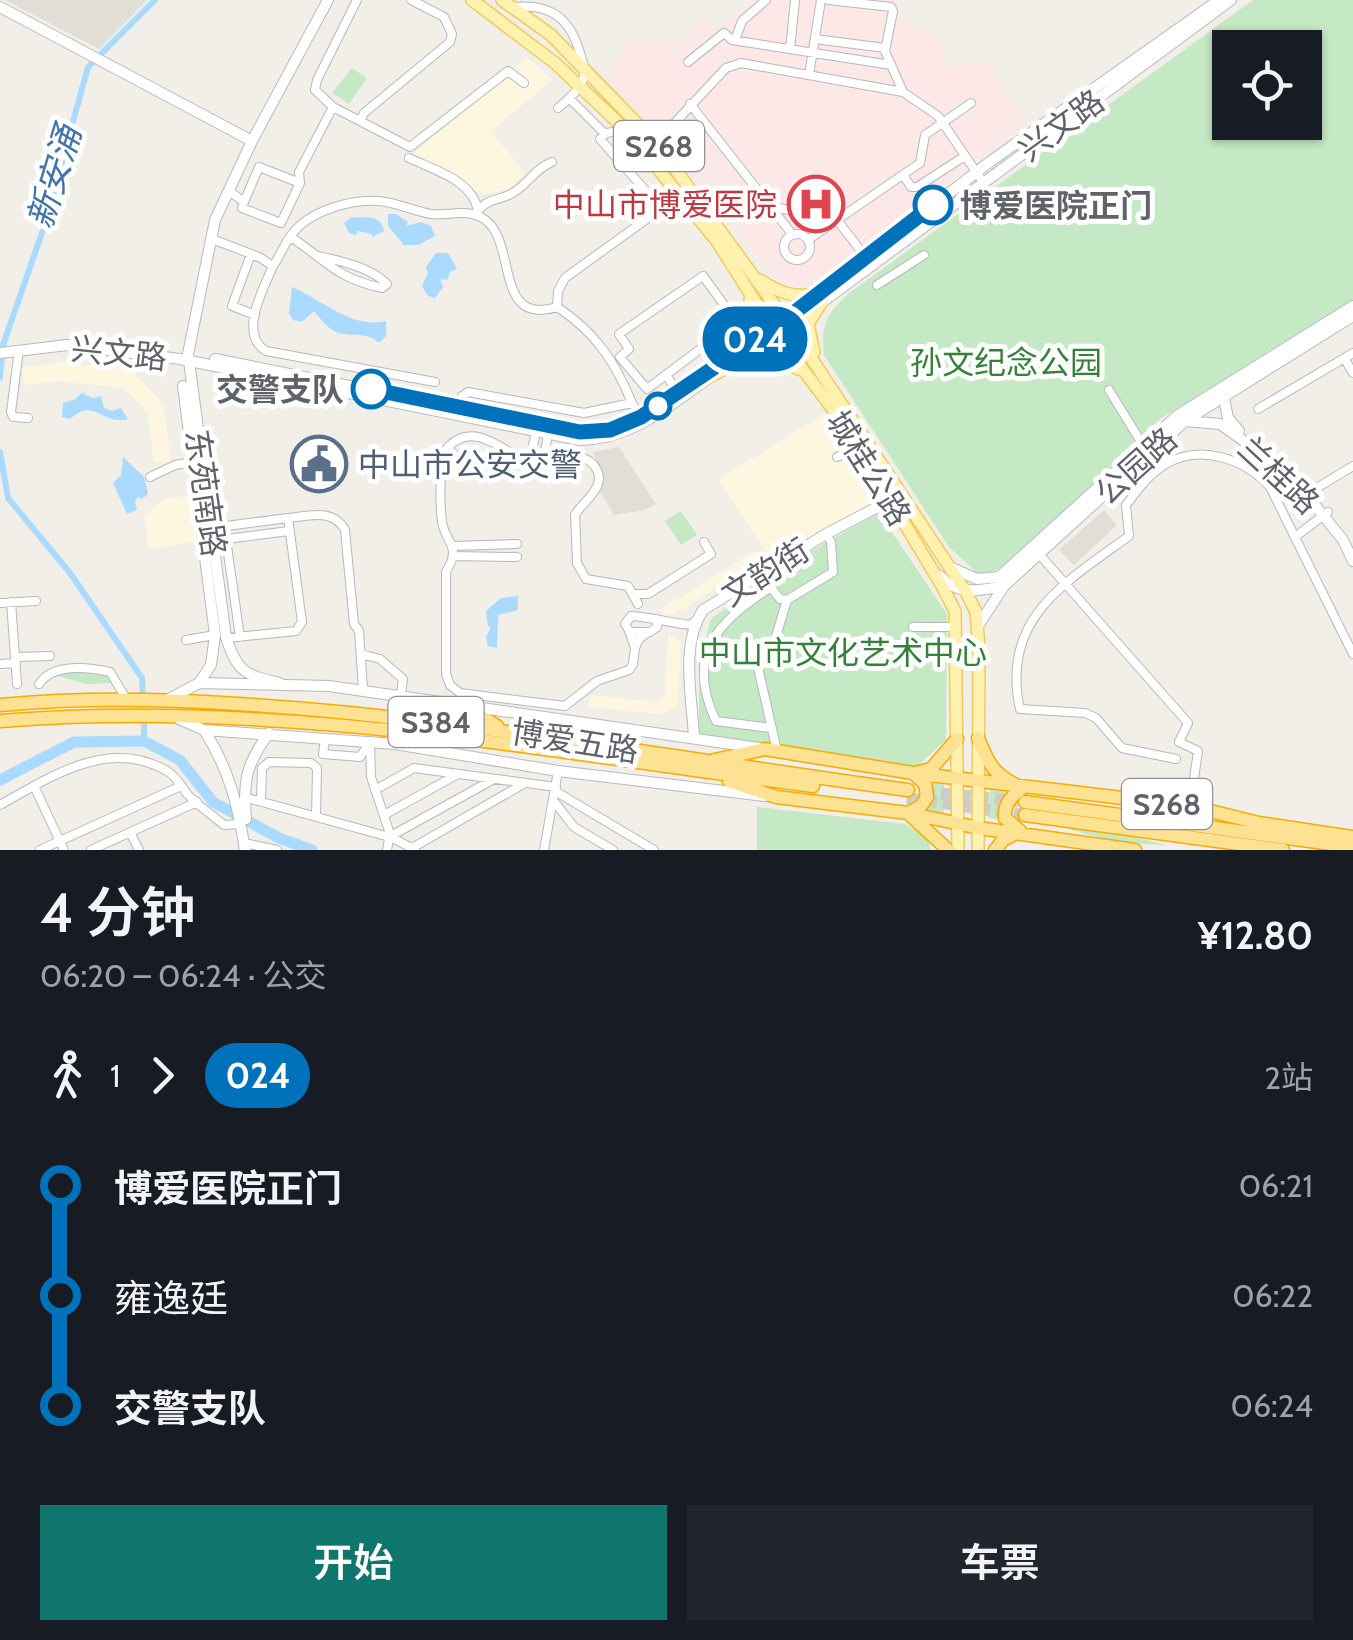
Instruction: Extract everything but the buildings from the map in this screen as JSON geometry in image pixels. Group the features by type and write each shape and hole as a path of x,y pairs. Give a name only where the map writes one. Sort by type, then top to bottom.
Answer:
{"highway":[{"path":"461,704 504,729"},
{"name":"博爱五路","path":"0,705 266,705 504,729 701,767"},
{"name":"博爱五路","path":"0,721 147,706 322,722 907,794"},
{"path":"978,738 986,760 1024,801"},
{"path":"913,773 930,768 958,739"},
{"path":"701,767 771,750 958,778"},
{"path":"701,767 776,796 957,823"},
{"path":"908,813 921,806 927,796 925,784 913,773"},
{"name":"S268","path":"958,778 979,781 1024,801 1186,837 1283,850"},
{"path":"995,850 1003,840 1020,831 1006,818 1009,799 1024,801"},
{"path":"1050,805 1069,800 1259,823"},
{"name":"S268","path":"1024,801 1190,806 1259,823 1353,837"},
{"name":"S268","path":"1024,801 1353,847"},
{"path":"908,813 948,850"},
{"name":"S268","path":"957,823 1135,850"},
{"path":"1186,837 1198,845 1225,850"}],"main road":[{"name":"城桂公路","path":"472,0 498,17 627,130 716,240 774,330 814,373 966,592 976,612 977,627 978,850"},
{"name":"城桂公路","path":"508,4 551,35 656,143 788,323 888,501 929,564 954,612 958,850"},
{"path":"754,276 786,295 820,297 808,324 814,373"},
{"path":"738,351 750,330 753,310 748,290"},
{"path":"712,373 758,354 814,373"}],"street":[{"name":"东苑南路","path":"280,683 243,672 221,636 193,462 184,356 210,219 324,0"},
{"path":"357,0 317,80 316,90 333,107 410,147 508,71 524,83"},
{"path":"360,121 364,113 450,42 452,34 444,17 411,0"},
{"path":"735,40 742,22 766,0"},
{"path":"790,49 795,0"},
{"path":"809,76 825,0 893,4 886,48 903,92"},
{"name":"兴文路","path":"820,297 888,252 980,177 1219,0"},
{"name":"兴文路","path":"0,350 67,345 184,356 580,432 610,430 641,417 712,373 738,351 788,323 865,256 1231,0"},
{"path":"508,4 536,4 558,16 575,36 586,72 580,87 558,108"},
{"path":"0,7 249,139"},
{"path":"688,62 720,33 735,40 891,65"},
{"path":"815,39 886,48"},
{"path":"656,143 733,64 903,92 938,116 980,177"},
{"path":"568,98 605,134"},
{"path":"808,240 920,162 925,136 971,103"},
{"path":"690,104 792,234"},
{"path":"300,183 259,167 242,208 281,224 300,183 299,172 333,107"},
{"path":"627,130 600,138 661,208 679,194"},
{"name":"东苑南路","path":"199,683 211,665 221,636 211,528 184,356 215,220 249,139"},
{"path":"903,175 911,187 917,187 965,156"},
{"path":"409,158 467,188 476,197 476,213"},
{"path":"476,213 486,201 512,194 540,167 552,162"},
{"path":"229,191 244,202"},
{"path":"418,398 432,382 266,351 258,346 252,336 256,316 273,266 294,231 331,208 375,200 427,214 476,213 493,228 501,242 510,288 520,301 546,310 557,306"},
{"path":"770,206 837,220 865,256"},
{"path":"557,306 558,291 565,278 648,218"},
{"path":"792,234 801,234 808,240 808,252 803,258 795,260 784,248 792,234"},
{"path":"290,237 338,275 382,288 387,284 379,276 318,256"},
{"path":"212,239 273,266"},
{"path":"888,252 901,270"},
{"path":"251,254 232,306 256,316"},
{"path":"877,285 924,255"},
{"path":"704,276 730,313 728,328 666,374 646,389 620,357 629,349 619,334 704,276"},
{"path":"557,306 599,342 618,368 641,417"},
{"name":"公园路","path":"977,627 1004,586 1178,415 1200,405 1353,306"},
{"name":"公园路","path":"1222,391 1353,316"},
{"name":"兴文路","path":"184,356 542,434 597,440 630,431 774,330"},
{"path":"17,348 11,412 13,417 28,418"},
{"path":"698,350 712,373"},
{"path":"1258,409 1349,356 1353,373"},
{"path":"666,374 678,393"},
{"path":"418,378 418,398"},
{"path":"1109,390 1146,450"},
{"name":"兰桂路","path":"1222,391 1230,423 1310,492 1353,549"},
{"path":"459,407 462,396 468,392 584,413 632,403"},
{"path":"1200,405 1211,422"},
{"name":"公园路","path":"947,566 977,579 1000,577 1200,405"},
{"name":"兰桂路","path":"1184,421 1220,424 1258,451 1326,514 1353,560"},
{"path":"530,463 542,434"},
{"path":"542,434 542,464"},
{"path":"476,438 501,445 530,463 542,464 570,456 589,461 596,468 598,484 574,515 577,563 586,579 628,586 652,625 639,639 629,670 597,681 565,706 460,693 446,674 446,572 453,556 453,546 442,526 442,466 448,448 458,440 476,438"},
{"path":"837,457 858,447"},
{"path":"448,448 463,464"},
{"path":"1176,759 1122,748 1096,718 1085,713 1020,709 1018,696 1019,659 1029,621 1065,583 1129,536 1126,505 1164,465 1202,456 1231,458 1256,472 1270,488 1353,654"},
{"path":"150,477 175,465 193,462"},
{"path":"1310,492 1353,466"},
{"name":"文韵街","path":"694,737 690,654 698,618 704,610 760,573 888,501"},
{"path":"211,528 328,514 340,520 345,530 354,624 359,630 363,689"},
{"path":"1295,537 1326,514"},
{"path":"186,640 296,630 302,622 288,518"},
{"path":"211,528 226,538 289,531"},
{"path":"760,573 780,600 787,600 833,572 831,542 826,534"},
{"path":"226,538 240,637"},
{"path":"635,648 625,624 636,599 712,554 704,542"},
{"path":"453,546 517,544"},
{"path":"1039,554 1188,723 1179,742 1198,751 1190,806"},
{"path":"453,556 517,557"},
{"path":"929,564 948,584 966,592 1004,586"},
{"path":"771,587 726,621 710,644 704,672 716,721 771,728"},
{"path":"38,684 56,670 96,669 110,672 147,706 199,683 363,689 771,750 771,728 754,650 774,642 787,600"},
{"path":"0,603 36,601"},
{"path":"11,602 18,684"},
{"path":"630,616 652,625 690,629 693,634"},
{"path":"629,631 652,625 691,624 698,618"},
{"path":"0,622 13,621"},
{"path":"913,627 955,627"},
{"path":"361,654 380,660 403,679 401,694"},
{"path":"0,664 50,656"},
{"name":"博爱五路","path":"147,706 204,730 370,742 730,794 776,796"},
{"path":"245,838 242,800 250,759 269,733 322,722"},
{"path":"204,730 242,800"},
{"path":"370,742 371,777 384,815 387,849"},
{"path":"0,805 68,767 104,758 136,760 170,772 196,802 224,824 245,838 277,850"},
{"path":"261,801 262,768 269,762 311,763 317,768 316,816"},
{"path":"376,790 414,768 526,783 555,793 654,850"},
{"path":"544,850 558,771"},
{"path":"384,815 458,774"},
{"path":"389,838 494,779"},
{"path":"242,800 261,801 316,816 413,849 526,783"},
{"path":"34,786 62,846"},
{"path":"40,850 62,846 181,786"},
{"path":"555,793 574,827 613,850"},
{"path":"91,850 196,802"},
{"path":"130,832 139,850"}],"shaded area":[{"path":"5,0 147,0 99,49"},
{"name":"中山市博爱医院","path":"754,0 897,0 897,18 940,39 946,67 986,61 1026,124 806,285 783,283 606,79 627,44 681,41 705,18 717,28"},
{"path":"527,57 552,80 491,131 525,174 509,189 485,194 471,190 415,153"},
{"path":"61,362 130,369 163,403 171,461 154,462 147,412 124,388 62,381 25,385 21,368"},
{"path":"824,414 880,499 770,559 719,479"},
{"path":"619,447 656,504 645,510 614,515 600,491 604,478 593,452"},
{"path":"190,496 196,541 148,550 145,516 164,499"},
{"path":"1104,510 1117,525 1074,565 1059,550"},
{"path":"754,551 760,560 675,614 663,614 660,610"},
{"path":"668,633 681,642 677,707 660,714 589,707 590,695 653,702 665,697"}],"green space":[{"name":"孙文纪念公园","path":"1253,0 1353,0 1353,303 1161,418 1013,561 978,574 949,547 824,355 823,335 835,308 848,294"},
{"path":"352,68 367,78 349,104 332,93"},
{"path":"681,511 697,535 681,545 665,521"},
{"name":"中山市文化艺术中心","path":"879,513 947,614 946,740 916,767 699,734 699,664 711,619 770,574"},
{"path":"105,673 114,683 86,684 51,674"},
{"path":"922,777 944,781 944,813 922,811"},
{"path":"990,788 1010,790 1008,822 988,818"},
{"path":"757,807 905,824 927,837 931,850 757,850"},
{"path":"1058,826 1125,835 1166,845 1111,840"}],"water":[{"path":"388,214 408,222 406,226 421,222 431,226 435,236 418,245 404,245 388,226"},
{"path":"351,217 376,219 384,231 372,237 358,231 356,235 349,233 344,223"},
{"path":"436,253 448,253 457,269 450,272 447,280 440,279 443,287 435,298 428,296 422,286 428,273 426,267"},
{"path":"292,287 349,317 374,323 386,321 386,336 379,343 368,336 337,332 314,311 302,322 293,320 289,313"},
{"path":"82,393 93,398 101,396 104,408 121,408 128,419 111,419 86,410 70,419 62,417 63,403"},
{"path":"123,457 144,477 148,494 142,499 138,497 137,510 127,514 113,483 121,475"},
{"path":"518,596 518,610 498,615 497,648 488,646 486,637 491,627 486,611 501,598"}],"waterway":[{"name":"新安涌","path":"0,378 3,345 44,227 88,67 155,0"},
{"name":"新安涌","path":"0,452 8,498 70,573 142,678 143,699"},
{"name":"新安涌","path":"144,717 144,741"},
{"path":"0,780 74,742 144,741 180,760 213,802 279,838 312,850"}],"tunnel":[{"path":"923,792 1018,801"},
{"path":"907,798 1025,815"}],"bus line":[{"name":"024","path":"371,389 580,432 610,430 641,417 786,319 933,205"}],"place":[{"name":"中山市博爱医院","path":"816,204"},
{"name":"博爱医院正门","path":"933,205"},
{"name":"交警支队","path":"371,389"},
{"name":"中山市公安交警","path":"319,464"}]}
